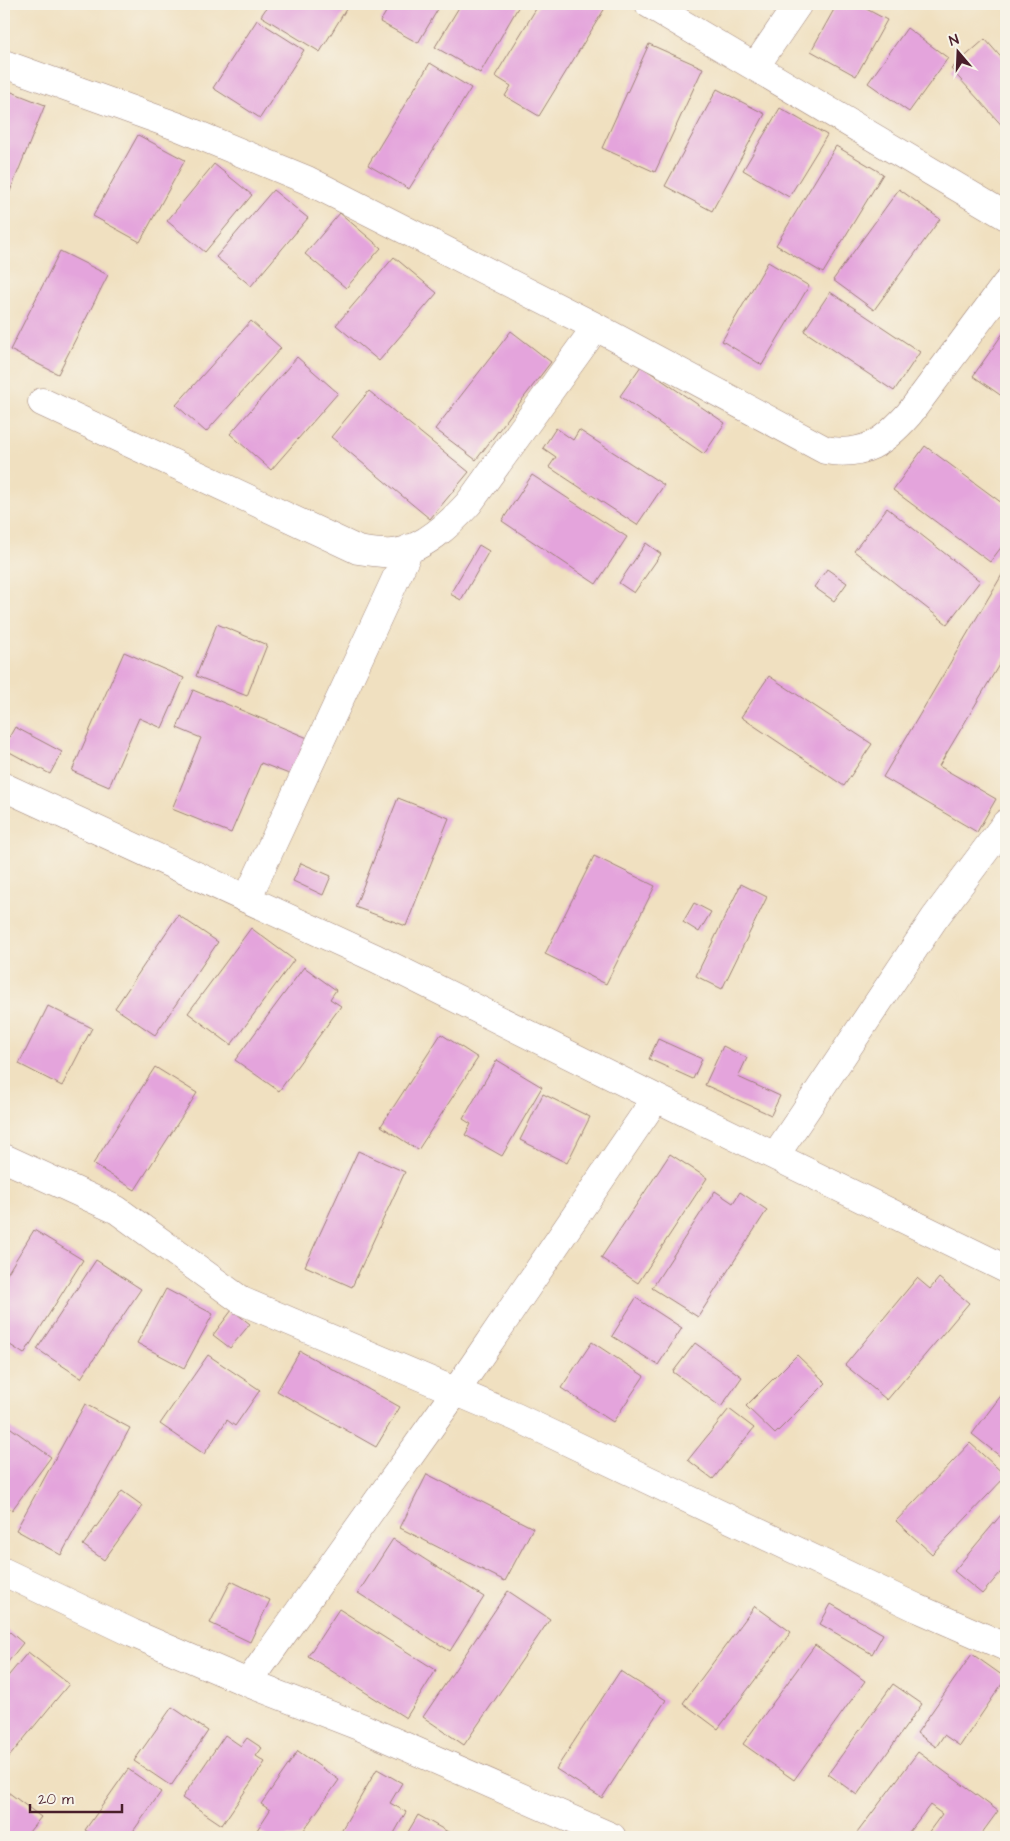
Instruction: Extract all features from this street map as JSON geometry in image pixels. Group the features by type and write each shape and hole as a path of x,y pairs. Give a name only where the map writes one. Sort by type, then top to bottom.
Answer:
{"street":[{"path":"649,4 1006,216"},
{"path":"756,67 798,4"},
{"path":"4,64 179,127 307,180 596,327 825,450 842,453 859,451 876,444 894,432 910,414 1006,284"},
{"path":"42,402 358,550 379,554 395,553 430,538 450,523 469,503 596,327"},
{"path":"247,899 410,548"},
{"path":"4,787 375,958 656,1098 1006,1268"},
{"path":"775,1156 929,927 1006,823"},
{"path":"248,1683 456,1391 656,1098"},
{"path":"4,1158 117,1210 242,1301 516,1416 941,1619 1006,1647"},
{"path":"4,1572 132,1633 248,1683 361,1728 612,1837"}],"building":[{"path":"269,4 345,4 348,6 320,52 261,16"},
{"path":"391,4 441,4 418,43 380,22"},
{"path":"461,4 520,4 480,73 435,47"},
{"path":"539,4 598,4 605,8 539,116 505,96 511,86 495,76"},
{"path":"837,4 857,4 887,20 856,76 811,51"},
{"path":"257,20 304,50 260,118 213,88"},
{"path":"907,28 948,58 909,112 868,83"},
{"path":"985,39 1006,63 1006,130 951,69"},
{"path":"649,44 703,68 655,172 602,148"},
{"path":"430,63 471,88 409,189 368,165"},
{"path":"4,89 45,105 4,206"},
{"path":"717,89 765,114 712,211 665,186"},
{"path":"780,108 827,135 789,197 743,170"},
{"path":"138,135 185,160 140,242 93,216"},
{"path":"836,146 883,174 823,273 776,245"},
{"path":"214,164 252,195 205,252 167,221"},
{"path":"899,189 940,219 874,310 833,280"},
{"path":"273,190 308,218 251,286 216,257"},
{"path":"340,213 381,248 346,288 305,254"},
{"path":"60,251 108,275 58,374 10,350"},
{"path":"394,257 437,293 379,361 336,325"},
{"path":"768,262 809,286 762,365 722,341"},
{"path":"830,292 920,352 894,391 804,331"},
{"path":"251,321 281,348 206,432 176,405"},
{"path":"1006,329 1006,399 973,376"},
{"path":"511,331 551,362 476,460 435,429"},
{"path":"297,357 338,393 271,470 230,434"},
{"path":"641,366 725,423 704,454 620,396"},
{"path":"369,391 469,472 430,519 331,437"},
{"path":"556,428 573,440 579,430 664,485 637,525 549,467 556,457 543,448"},
{"path":"925,446 1006,506 1006,541 990,562 893,490"},
{"path":"532,475 627,537 596,584 502,521"},
{"path":"887,508 980,581 947,624 854,551"},
{"path":"646,543 661,554 634,593 619,583"},
{"path":"479,545 489,551 461,600 450,594"},
{"path":"1006,568 1006,653 939,766 996,799 977,832 883,777"},
{"path":"827,569 847,583 834,601 814,587"},
{"path":"217,624 267,645 247,696 196,676"},
{"path":"124,652 184,678 162,728 139,718 109,787 72,771"},
{"path":"769,676 872,744 844,786 741,717"},
{"path":"193,690 310,739 294,776 261,763 231,833 172,809 201,738 177,728"},
{"path":"15,727 62,752 50,774 4,749"},
{"path":"398,798 449,818 406,926 355,907"},
{"path":"594,856 655,886 606,984 545,954"},
{"path":"301,863 331,876 323,895 293,881"},
{"path":"741,884 767,897 722,989 696,976"},
{"path":"694,903 711,912 699,932 683,922"},
{"path":"178,915 218,942 155,1035 115,1008"},
{"path":"251,928 294,960 231,1045 188,1013"},
{"path":"304,967 336,990 330,999 341,1006 279,1091 235,1060"},
{"path":"48,1006 92,1028 62,1086 19,1064"},
{"path":"441,1034 478,1058 418,1150 381,1126"},
{"path":"658,1039 702,1059 693,1079 649,1059"},
{"path":"723,1046 747,1058 738,1077 780,1096 771,1115 705,1085"},
{"path":"497,1060 542,1087 502,1156 465,1135 471,1124 463,1119"},
{"path":"155,1067 197,1093 135,1190 93,1164"},
{"path":"543,1094 590,1117 567,1163 520,1140"},
{"path":"358,1151 405,1172 352,1287 305,1266"},
{"path":"670,1154 707,1178 638,1283 601,1258"},
{"path":"715,1191 733,1203 740,1192 767,1210 698,1317 652,1288"},
{"path":"34,1230 83,1260 24,1354 4,1341 4,1279"},
{"path":"96,1260 141,1289 81,1378 37,1349"},
{"path":"917,1278 930,1289 939,1278 969,1303 887,1400 845,1365"},
{"path":"166,1289 213,1314 184,1368 137,1343"},
{"path":"636,1298 682,1328 658,1365 612,1336"},
{"path":"232,1310 250,1324 230,1348 213,1335"},
{"path":"592,1342 644,1376 613,1422 561,1388"},
{"path":"695,1343 742,1377 721,1407 673,1372"},
{"path":"300,1351 400,1407 376,1447 277,1391"},
{"path":"208,1355 260,1390 235,1426 227,1420 204,1454 160,1424"},
{"path":"797,1355 826,1383 775,1434 746,1406"},
{"path":"1006,1389 1006,1461 972,1434"},
{"path":"85,1404 130,1428 61,1555 16,1530"},
{"path":"729,1409 754,1428 713,1479 688,1460"},
{"path":"4,1423 51,1457 12,1510 4,1505"},
{"path":"970,1443 1006,1476 932,1554 896,1521"},
{"path":"427,1474 533,1528 505,1581 400,1528"},
{"path":"122,1491 143,1506 104,1560 83,1545"},
{"path":"1006,1509 1006,1566 982,1594 954,1571"},
{"path":"393,1539 484,1597 450,1651 358,1593"},
{"path":"231,1581 270,1600 250,1642 210,1623"},
{"path":"508,1591 550,1619 464,1745 423,1717"},
{"path":"831,1604 883,1634 872,1654 820,1624"},
{"path":"755,1606 791,1632 718,1729 683,1703"},
{"path":"339,1609 436,1670 406,1718 308,1656"},
{"path":"4,1627 23,1643 4,1667"},
{"path":"815,1645 865,1681 794,1780 743,1744"},
{"path":"28,1652 69,1684 4,1763 4,1681"},
{"path":"972,1654 1006,1678 960,1746 944,1735 936,1747 917,1733"},
{"path":"620,1671 666,1700 602,1798 556,1769"},
{"path":"893,1684 922,1704 857,1795 828,1774"},
{"path":"172,1707 208,1731 171,1786 134,1761"},
{"path":"225,1735 241,1746 247,1738 262,1748 256,1756 265,1762 222,1825 182,1798"},
{"path":"298,1751 339,1780 299,1837 268,1837 257,1830 270,1810 261,1804"},
{"path":"918,1752 998,1811 979,1837 925,1837 942,1814 930,1805 905,1837 854,1837"},
{"path":"128,1769 161,1792 129,1837 96,1837 85,1830"},
{"path":"377,1769 402,1783 390,1803 406,1812 392,1837 338,1836"},
{"path":"4,1789 41,1817 25,1837 4,1837"},
{"path":"418,1815 457,1837 405,1837"}]}
